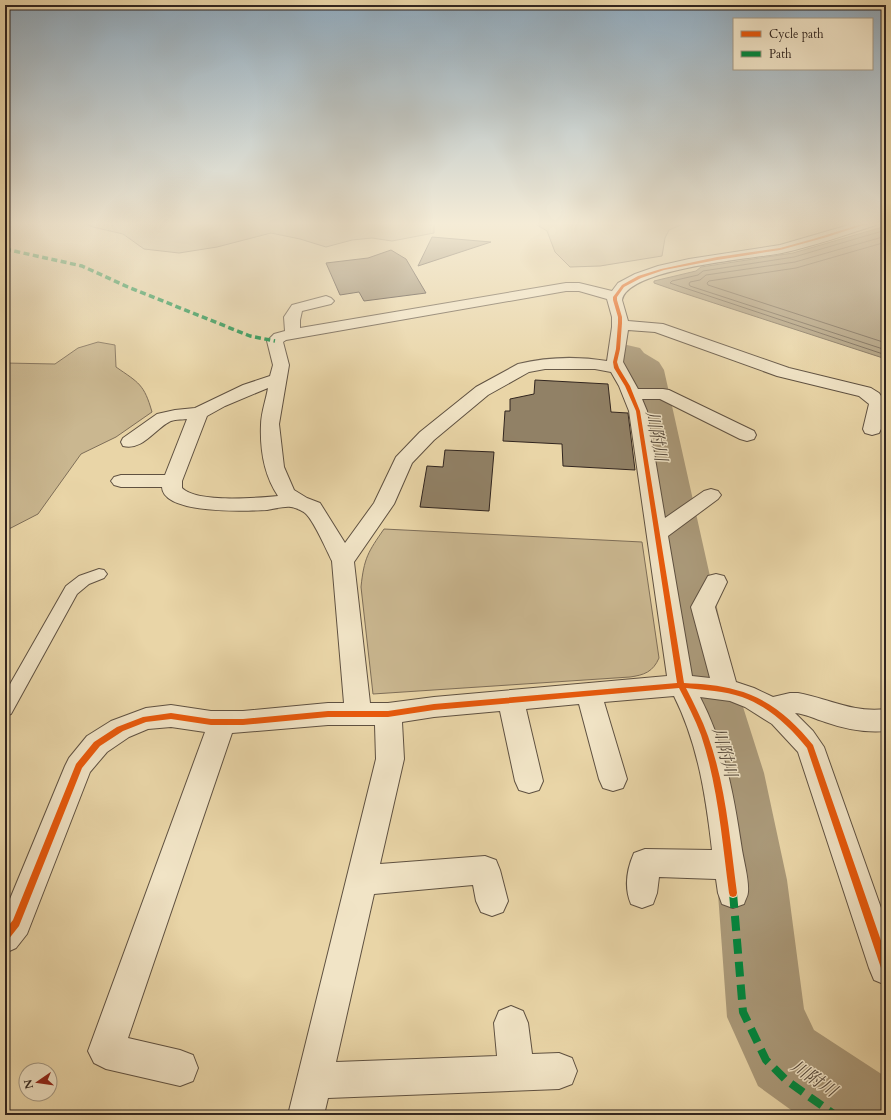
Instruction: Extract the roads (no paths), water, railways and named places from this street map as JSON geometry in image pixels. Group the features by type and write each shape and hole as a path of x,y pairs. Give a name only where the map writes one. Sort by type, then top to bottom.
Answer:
{"street":[{"path":"358,714 343,561 333,540 313,508 294,500 287,494 274,467 270,424 281,365 275,341 280,337 294,333 566,287 601,292 624,285 633,279 646,274"},
{"path":"601,292 615,302 619,312 620,325 616,359 626,381 644,393 663,394 747,435"},
{"path":"294,333 291,325 294,311 297,308 326,301"},
{"path":"620,325 658,327 804,378 865,392 873,397 878,404 872,429"},
{"path":"343,561 384,504 403,461 427,436 482,391 524,368 546,364 595,364 616,359"},
{"path":"130,442 163,418 175,414 199,413 219,402 249,389 278,379"},
{"path":"642,893 645,863 731,879 716,779 705,737 686,685 669,527 638,411 644,393"},
{"path":"199,413 172,481 172,490 179,497 190,500 233,504 269,503 294,500"},
{"path":"121,481 172,481"},
{"path":"669,527 711,495"},
{"path":"716,582 704,607 722,690"},
{"path":"5,937 16,923 79,766 97,744 120,729 146,719 171,716 222,722 243,722 328,714 388,714 434,707 686,685 745,695 770,708 796,729 810,747 881,938 886,968"},
{"path":"589,693 613,779"},
{"path":"511,700 529,780"},
{"path":"770,708 782,702 798,702 843,717 867,721 886,720"},
{"path":"306,1115 390,760 388,714"},
{"path":"180,1068 106,1051 222,722"},
{"path":"362,880 485,870 492,901"},
{"path":"511,1023 516,1073"},
{"path":"314,1081 559,1071"}],"lane":[{"path":"7,700 71,590 84,580 99,574"}],"water":[{"path":"682,274 886,274 886,359 677,291 654,283 654,281"}],"waterway":[{"name":"川附川","path":"627,356 628,360 645,370 702,666 732,773 752,880 766,1017 786,1058 869,1115"}]}
